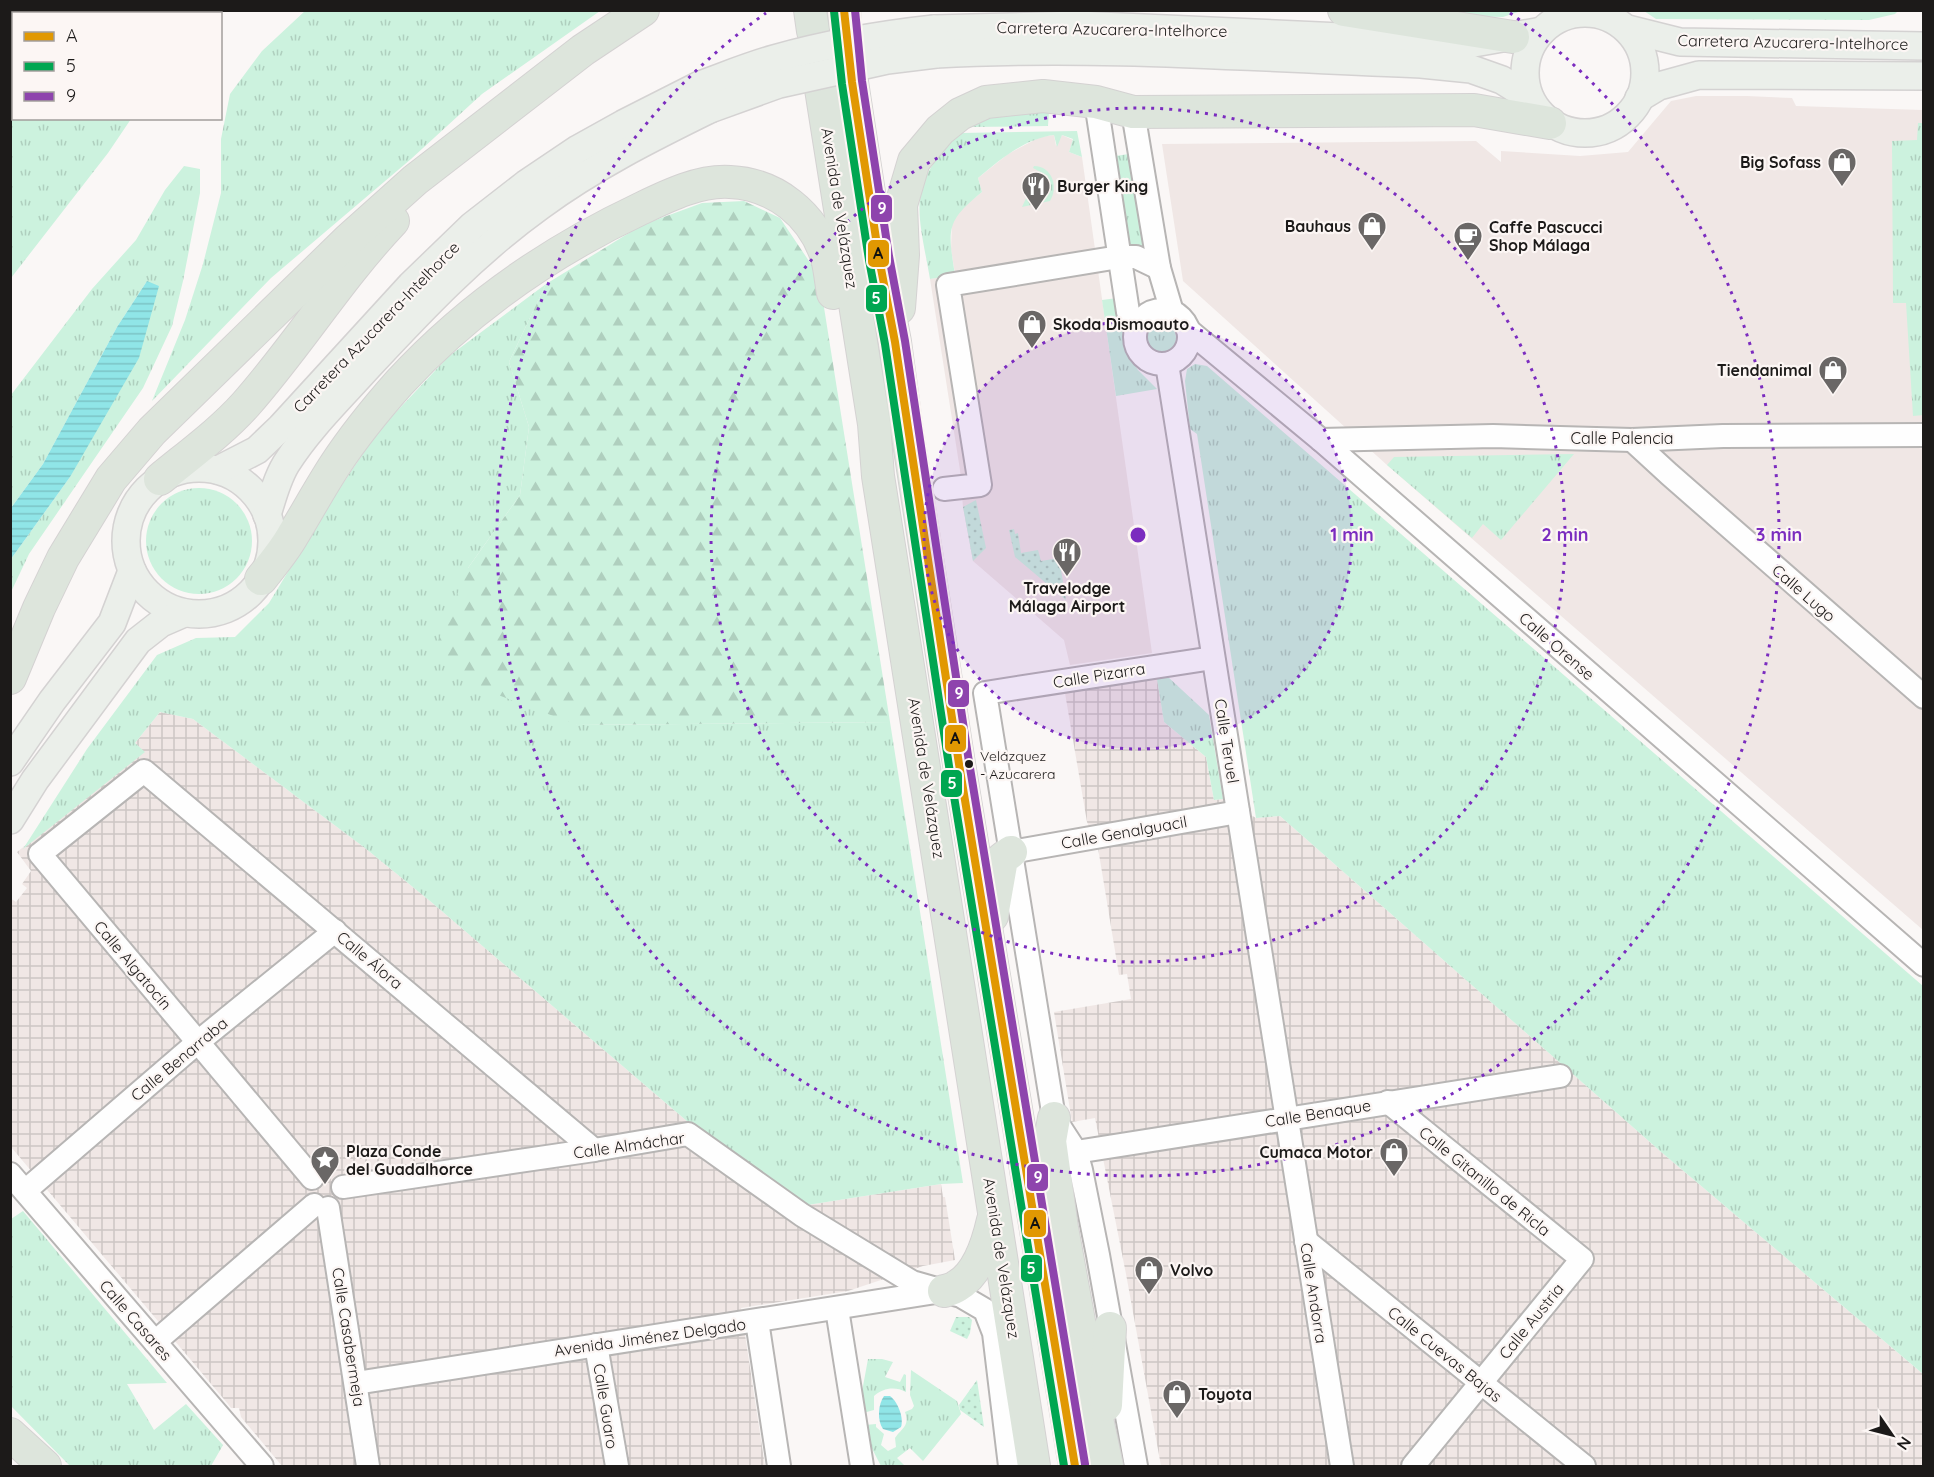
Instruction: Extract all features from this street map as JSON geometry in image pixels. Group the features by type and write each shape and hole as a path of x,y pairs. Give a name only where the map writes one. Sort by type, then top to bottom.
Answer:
{"highway":[{"path":"10,678 63,558 111,480 152,431 348,240 415,180 583,50 643,10"},
{"path":"1344,10 1527,34"},
{"name":"Avenida de Velázquez","path":"837,80 879,258 895,342 909,448 988,941 1076,1467"},
{"name":"Avenida de Velázquez","path":"837,80 878,476 1034,1467"},
{"path":"895,342 903,255 901,205 914,161 940,130 960,114 986,102 1042,96 1096,102 1134,112 1474,110 1550,123"},
{"path":"160,479 246,405 343,280 390,225 494,117"},
{"path":"261,579 292,538 334,466 369,418 438,343 492,297 552,255 657,200 697,185 728,182 756,185 779,196 800,212 817,234 827,258 858,434 878,476"},
{"path":"988,941 1002,859 1011,852"},
{"path":"1054,1118 1050,1141 1062,1228 1096,1414 1106,1456"},
{"path":"944,1291 958,1286 975,1269 987,1243 995,1213"},
{"path":"1106,1456 1110,1328"},
{"path":"994,1333 1020,1369"},
{"path":"10,1434 45,1467"}],"main road":[{"path":"1584,12 1608,16 1628,29 1641,49 1646,72 1640,98 1628,116 1609,129 1585,134 1562,130 1537,111 1529,97 1524,74 1529,50 1527,34 1561,17 1584,12"},
{"name":"Carretera Azucarera-Intelhorce","path":"267,515 285,465 306,437 403,330 460,272 517,223 586,175 633,147 705,97 829,24 935,42 1007,50 1081,50 1421,64 1471,69 1502,80 1529,97"},
{"name":"Carretera Azucarera-Intelhorce","path":"218,470 257,450 411,285 481,219 526,184 578,149 705,97 779,84 837,80 935,42 1077,25 1474,44 1527,34"},
{"name":"Carretera Azucarera-Intelhorce","path":"1628,29 1680,42 1923,46"},
{"name":"Carretera Azucarera-Intelhorce","path":"1640,98 1659,86 1699,75 1923,77"},
{"path":"188,468 218,470 250,488 267,515 271,537 270,561 261,579 243,600 211,613 184,613 163,605 141,585 132,571 126,547 129,521 139,498 160,479 188,468"},
{"path":"10,762 52,700 112,623 132,571"},
{"path":"10,820 35,780 138,641 162,623 184,613"}],"street":[{"path":"1096,102 1128,312 1136,327"},
{"path":"1134,112 1159,268 1172,312"},
{"path":"944,489 980,485 948,285 1119,257 1136,256 1159,268"},
{"path":"1155,310 1172,312 1185,322 1188,330 1187,347 1176,361 1167,364 1150,362 1138,351 1135,344 1136,327 1141,319 1155,310"},
{"name":"Calle Orense","path":"1188,330 1321,440 1923,965"},
{"name":"Calle Teruel","path":"1167,364 1287,1119"},
{"name":"Calle Palencia","path":"1321,440 1493,436 1632,440 1723,436 1923,435"},
{"name":"Calle Lugo","path":"1632,440 1923,697"},
{"name":"Calle Pizarra","path":"1011,852 985,693 1213,658"},
{"name":"Calle Álora","path":"144,771 594,1150"},
{"name":"Calle Algatocín","path":"144,771 40,854 312,1178"},
{"name":"Calle Genalguacil","path":"1011,852 1238,812"},
{"path":"1011,852 1054,1118 1076,1152 1098,1255 1136,1467"},
{"name":"Calle Benarraba","path":"25,1191 198,1042 335,930"},
{"name":"Calle Benaque","path":"1076,1152 1560,1076"},
{"name":"Calle Gitanillo de Ricla","path":"1388,1102 1582,1259"},
{"name":"Calle Andorra","path":"1287,1119 1342,1467"},
{"name":"Calle Almáchar","path":"343,1187 688,1134 802,1215 912,1282 961,1296 985,1310 994,1333"},
{"path":"155,1342 321,1206 334,1206 342,1198 343,1187 341,1181 333,1174 322,1172 312,1178 309,1183 308,1195 321,1206"},
{"name":"Calle Casares","path":"10,1174 261,1467"},
{"name":"Calle Casabermeja","path":"321,1206 356,1383 368,1467"},
{"name":"Calle Cuevas Bajas","path":"1306,1241 1584,1467"},
{"name":"Calle Austria","path":"1413,1467 1582,1259"},
{"name":"Avenida Jiménez Delgado","path":"356,1383 944,1291"},
{"path":"837,1309 862,1467"},
{"path":"757,1321 779,1467"},
{"path":"994,1333 1010,1467"},
{"name":"Calle Guaro","path":"596,1345 616,1467"}],"shaded area":[{"path":"1696,96 1792,98 1796,106 1923,110 1923,930 1387,465 1183,281 1162,144 1476,141 1501,162 1501,151 1580,156 1628,152 1671,101"},
{"path":"1054,135 1056,146 1062,135 1073,140 1069,152 1082,157 1152,653 1070,665 1064,640 973,561 930,279 955,274 951,249 952,222 963,207 982,192 978,178 1008,154 1040,137"},
{"path":"1157,679 1164,722 1206,757 1214,800 1223,799 1256,818 1280,816 1660,1151 1923,1374 1923,1466 1161,1466 1095,1118 1072,1122 1054,1012 1131,999 1127,974 1119,975 1098,848 1087,822 1065,693"},
{"path":"160,712 193,719 365,848 688,1122 801,1206 941,1184 955,1260 923,1266 848,1291 741,1308 765,1466 282,1466 241,1417 239,1408 231,1408 11,1147 10,898 16,902 27,888 22,884 31,871 17,852 144,752 135,743"}],"green space":[{"path":"11,10 164,10 165,12 12,12 12,120 130,120 108,153 11,278"},
{"path":"306,10 600,11 482,94 411,159 271,278 152,401 185,320 203,264 221,193 221,139 230,94 262,51"},
{"path":"1412,11 1521,11 1503,17 1430,15"},
{"path":"1644,11 1898,11 1895,14 1869,20 1656,19"},
{"path":"1049,111 1048,126 968,127 992,116"},
{"path":"1918,123 1924,123 1924,415 1913,416 1906,303 1893,303 1892,141 1917,140"},
{"path":"1077,131 1082,157 1069,152 1073,139 1062,135 1057,147 1054,135 1043,137 1023,145 978,178 982,192 961,211 952,228 951,247 955,275 930,279 920,216 923,184 930,168 960,133"},
{"path":"1129,154 1145,252 1129,248 1115,156"},
{"path":"184,166 200,169 200,193 172,326 143,388 29,554 11,592 11,559 70,477 147,281 117,327 43,464 11,508 11,395 92,289 136,240 165,190"},
{"path":"1034,166 1049,173 1054,184 1053,195 1050,201 1022,207 1029,192 1032,193 1040,183 1044,184 1048,176 1033,168"},
{"path":"744,201 780,218 819,276 890,722 577,725 472,685 434,651 468,568 520,495 529,427 509,362 546,284 642,225 702,203"},
{"path":"546,284 509,362 529,427 520,495 468,568 577,725 890,722 963,1183 941,1184 801,1206 688,1122 365,848 193,719 160,712 135,743 145,752 23,849 87,749 157,655 196,638 235,637 269,603 329,504 379,430 449,356"},
{"path":"1117,298 1126,352 1138,370 1157,389 1116,396 1102,300"},
{"path":"1161,323 1172,327 1176,338 1172,349 1161,353 1150,349 1146,338 1150,327"},
{"path":"1195,364 1207,366 1923,986 1923,1374 1660,1151 1280,816 1256,818 1197,434 1190,429 1185,381 1187,369"},
{"path":"1574,454 1501,540 1483,524 1472,538 1387,465 1394,457"},
{"path":"199,488 219,492 237,503 248,521 252,541 248,561 237,579 219,590 199,594 179,590 161,579 150,561 146,541 150,521 161,503 179,492"},
{"path":"976,500 986,548 973,561 963,507"},
{"path":"1014,529 1015,534 1018,533 1021,553 1038,550 1041,561 1059,558 1066,600 1015,557 1009,530"},
{"path":"1168,677 1209,715 1223,799 1214,800 1206,757 1164,722 1157,679"},
{"path":"23,1211 167,1383 127,1384 154,1430 186,1404 223,1445 211,1466 70,1466 11,1406 11,1219"},
{"path":"956,1317 969,1317 972,1320 967,1339 950,1331"},
{"path":"868,1359 893,1362 885,1377 900,1382 904,1374 906,1375 906,1392 893,1389 881,1391 874,1396 874,1410 863,1413 861,1397"},
{"path":"911,1370 957,1401 961,1414 923,1461 910,1448 897,1458 905,1466 881,1466 866,1437 865,1425 876,1424 876,1427 884,1434 881,1445 888,1451 896,1447 895,1438 907,1421 905,1412 914,1406 910,1395"},
{"path":"977,1380 984,1427 960,1410 959,1405"}],"water":[{"path":"147,281 159,286 139,358 70,477 11,559 11,508 43,464 117,327"},
{"path":"884,1396 890,1396 893,1399 901,1415 901,1427 893,1432 883,1429 880,1422 879,1408"}],"transit line":[{"name":"A","path":"844,10 852,82 879,258 895,342 959,764 1075,1466"},
{"name":"9","path":"855,10 862,81 889,256 905,341 969,762 1085,1464"},
{"name":"5","path":"834,11 842,84 869,260 885,344 949,766 1064,1466"}],"place":[{"name":"Big Sofass","path":"1842,188"},
{"name":"Burger King","path":"1036,212"},
{"name":"Bauhaus","path":"1372,252"},
{"name":"Caffe Pascucci Shop Málaga","path":"1468,262"},
{"name":"Skoda Dismoauto","path":"1032,350"},
{"name":"Tiendanimal","path":"1833,396"},
{"name":"Travelodge Málaga Airport","path":"1067,578"},
{"name":"Velázquez - Azucarera","path":"969,764"},
{"name":"Cumaca Motor","path":"1394,1178"},
{"name":"Plaza Conde del Guadalhorce","path":"325,1186"},
{"name":"Volvo","path":"1149,1296"},
{"name":"Toyota","path":"1177,1420"}]}
